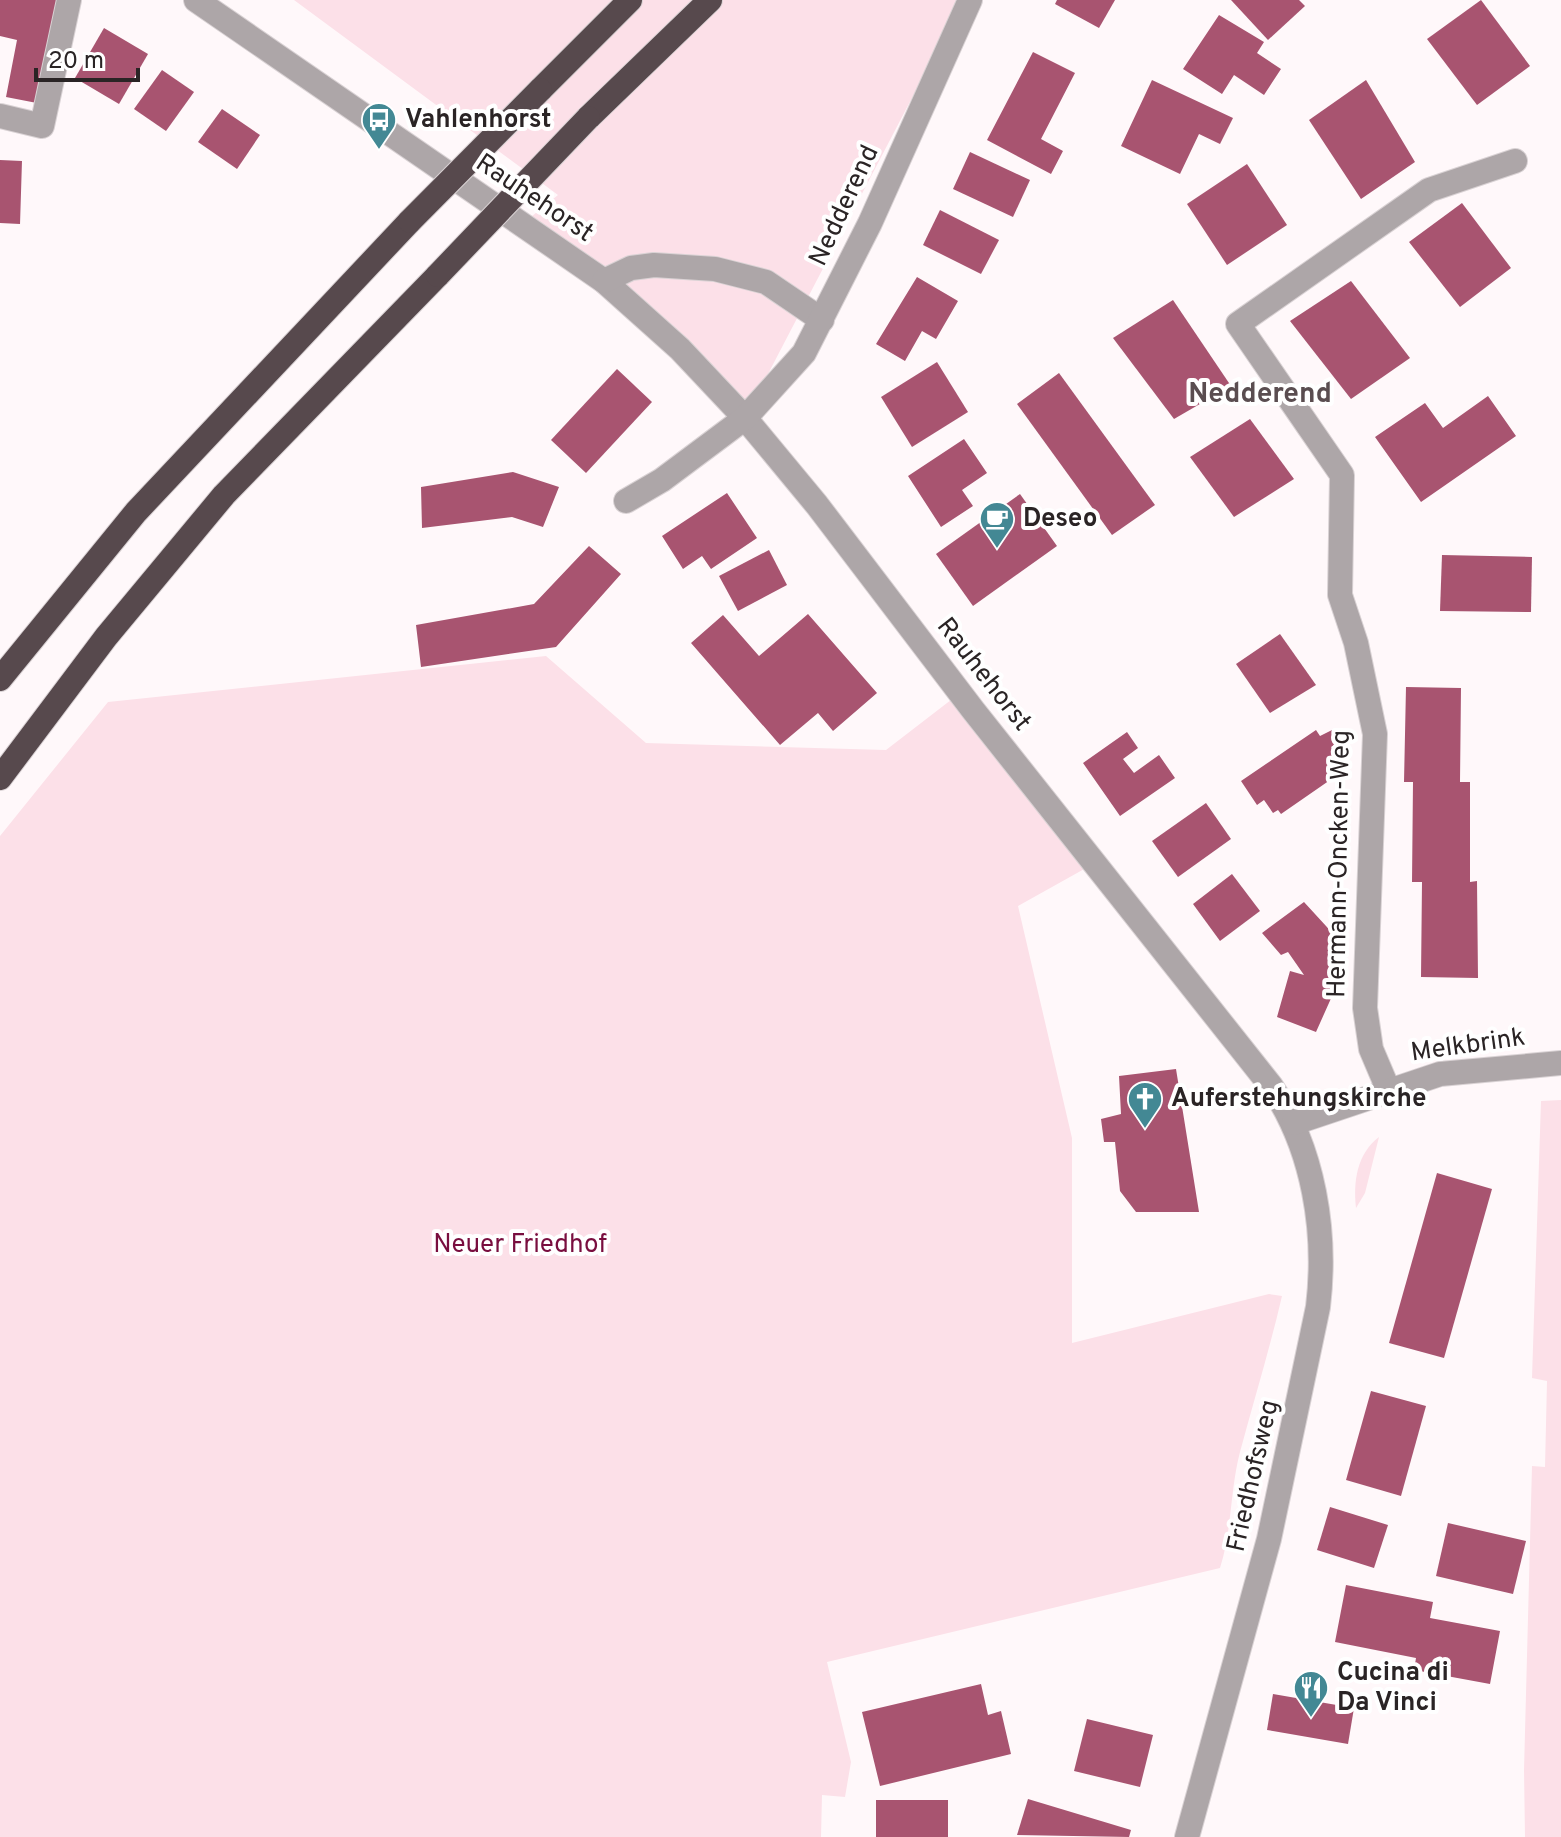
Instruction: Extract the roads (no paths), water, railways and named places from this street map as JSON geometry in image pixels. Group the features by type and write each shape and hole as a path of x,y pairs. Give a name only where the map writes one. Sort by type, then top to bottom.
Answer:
{"highway":[{"path":"0,679 136,512 410,221 630,0"},
{"path":"0,778 106,637 224,495 588,118 710,0"}],"street":[{"path":"0,116 42,126 69,0"},
{"name":"Nedderend","path":"626,501 662,480 745,418 804,353 970,0"},
{"name":"Rauhehorst","path":"202,1 604,281 680,349 745,418 817,505 973,710 1247,1055 1294,1123"},
{"name":"Hermann-Oncken-Weg","path":"1388,1089 1371,1049 1365,1008 1375,734 1356,643 1340,595 1342,475 1238,324 1429,190 1515,161"},
{"name":"Rauhehorst","path":"604,281 631,268 654,265 715,269 766,282 822,320"},
{"name":"Melkbrink","path":"1294,1123 1440,1074 1561,1063"},
{"name":"Friedhofsweg","path":"1187,1837 1269,1539 1318,1307 1321,1278 1317,1216 1308,1166 1294,1123"}],"place":[{"name":"Vahlenhorst","path":"379,151"},
{"name":"Deseo","path":"997,550"},
{"name":"Auferstehungskirche","path":"1145,1130"},
{"name":"Cucina di Da Vinci","path":"1311,1719"}],"district":[{"name":"Nedderend","path":"1260,395"}],"park label":[{"name":"Neuer Friedhof","path":"520,1245"}]}
